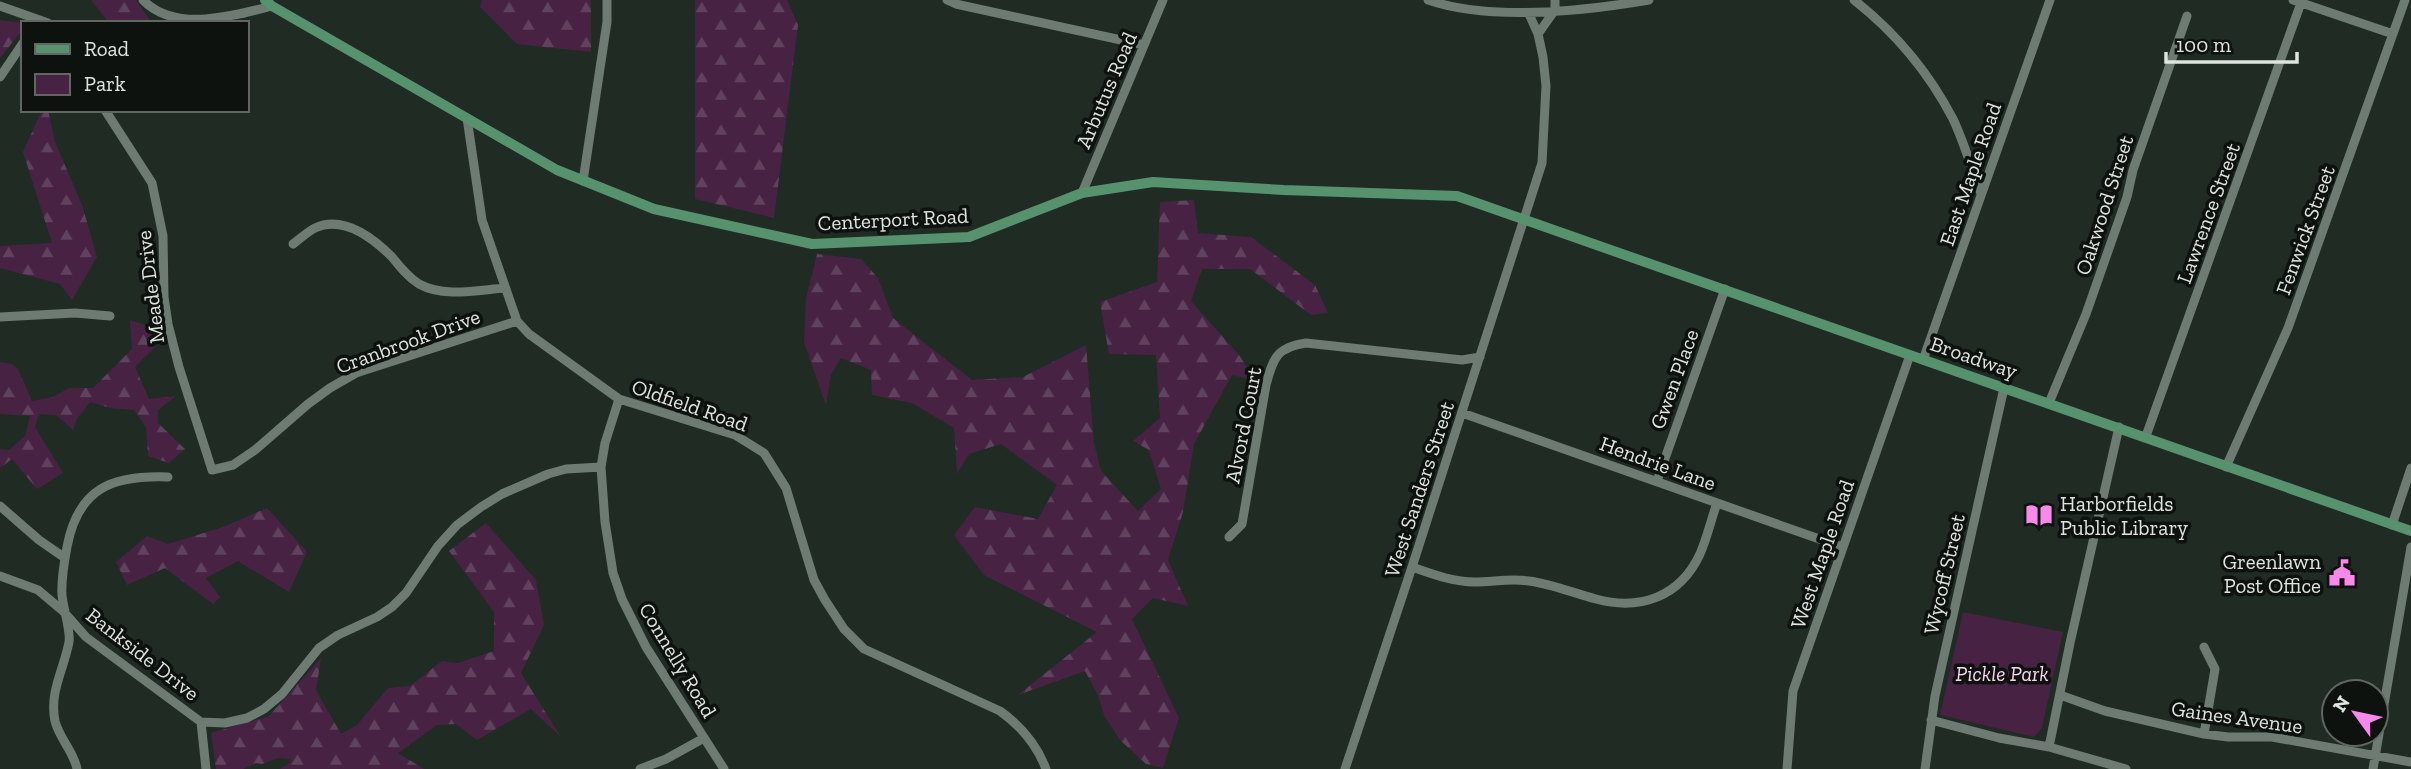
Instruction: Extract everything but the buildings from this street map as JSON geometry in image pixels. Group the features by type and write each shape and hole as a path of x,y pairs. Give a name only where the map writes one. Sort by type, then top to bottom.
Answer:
{"main road":[{"name":"Centerport Road","path":"268,3 557,170 654,209 811,244 969,237 1082,193 1153,182 1284,190 1457,195 1525,218"},
{"name":"Broadway","path":"1525,218 2411,531"}],"street":[{"path":"143,0 160,13 188,19 238,14 268,3"},
{"path":"583,181 607,22 607,0"},
{"path":"947,0 1144,45"},
{"name":"Arbutus Road","path":"1082,193 1163,0"},
{"path":"1428,0 1459,8 1529,13 1555,5 1650,0"},
{"path":"1854,0 1893,34 1923,69 1953,120 1981,194"},
{"name":"East Maple Road","path":"1923,360 2050,0"},
{"name":"Fenwick Street","path":"2226,467 2288,328 2405,0"},
{"path":"2299,1 2393,34"},
{"name":"Lawrence Street","path":"2146,436 2299,1"},
{"path":"1538,34 1555,5"},
{"path":"0,6 42,21"},
{"name":"West Sanders Street","path":"1345,769 1542,163 1545,123 1544,67 1538,34 1529,13"},
{"name":"Oakwood Street","path":"2049,403 2086,314 2187,16"},
{"path":"0,77 21,46"},
{"name":"Meade Drive","path":"106,112 152,183 163,236 164,297 168,324 212,470"},
{"name":"Oldfield Road","path":"467,118 482,220 517,321 529,334 619,399 735,435 764,453 786,488 814,580 844,629 864,649 1000,712 1016,723 1046,769"},
{"path":"293,244 316,228 336,225 354,229 372,240 405,273 426,287 453,292 505,288"},
{"name":"Gwen Place","path":"1657,481 1725,289"},
{"path":"0,317 75,313 110,316"},
{"name":"Cranbrook Drive","path":"212,470 233,465 256,450 330,387 356,373 517,321"},
{"name":"Alvord Court","path":"1229,537 1242,524 1266,385 1271,364 1280,352 1306,343 1462,360 1480,357"},
{"name":"West Maple Road","path":"1787,769 1793,691 1910,355"},
{"name":"Wycoff Street","path":"1925,769 1931,720 2004,388"},
{"name":"Connelly Road","path":"619,399 605,443 601,467 608,549 613,573 622,599 646,647 724,769"},
{"name":"Hendrie Lane","path":"1462,413 1842,547"},
{"path":"2049,747 2119,427"},
{"name":"Bankside Drive","path":"0,576 38,590 63,611 86,637 201,722 225,723 247,718 264,709 282,694 319,648 392,607 457,525 502,494 557,471 601,467"},
{"path":"2392,525 2411,468"},
{"path":"77,769 60,737 55,719 56,684 70,640 63,611 61,580 71,524 91,496 104,487 142,477 168,477"},
{"path":"1412,567 1456,580 1475,582 1510,579 1547,584 1616,604 1637,604 1655,599 1674,587 1687,574 1699,555 1717,503"},
{"path":"0,506 39,540 65,558"},
{"path":"2374,769 2411,547"},
{"path":"2204,647 2215,668 2204,734"},
{"name":"Gaines Avenue","path":"2060,695 2105,711 2204,734 2272,737 2411,762"},
{"path":"1931,720 1999,738 2049,747 2126,769"},
{"path":"201,722 206,769"},
{"path":"640,769 666,759 704,738"}],"green space":[{"path":"91,0 136,0 150,20 150,21 107,21"},
{"path":"482,0 591,0 591,52 517,44 480,7"},
{"path":"695,0 787,0 798,25 774,218 695,199"},
{"path":"0,20 21,23 21,32 0,58"},
{"path":"41,112 48,112 55,142 82,205 97,257 72,300 60,284 0,268 0,246 52,243 23,152"},
{"path":"1194,200 1198,233 1251,237 1315,285 1328,313 1311,315 1250,269 1202,269 1191,301 1239,355 1256,381 1232,375 1194,444 1183,512 1168,560 1188,606 1153,598 1132,619 1179,718 1163,768 1146,764 1120,740 1104,715 1098,695 1085,671 1018,695 1097,632 984,575 954,535 975,507 1038,519 1057,485 1001,444 969,454 957,474 954,428 912,403 872,395 871,370 841,358 831,375 826,405 804,342 806,299 817,254 861,259 878,278 893,318 972,380 1023,377 1086,345 1094,443 1101,471 1138,511 1161,489 1149,450 1133,441 1160,418 1156,355 1109,354 1100,302 1157,282 1160,202"},
{"path":"130,320 157,329 155,347 135,367 149,399 176,396 158,410 158,423 185,449 169,463 148,456 146,427 134,410 110,408 90,402 77,419 73,430 56,415 39,414 35,427 63,473 37,489 12,459 0,468 0,449 9,450 25,436 30,416 0,414 0,362 12,364 18,369 32,401 53,397 69,388 93,388 132,349"},
{"path":"267,508 307,552 289,592 238,561 206,578 220,597 213,604 165,568 127,585 116,562 147,536 168,544 223,527"},
{"path":"486,523 536,580 544,625 521,673 561,737 531,709 477,740 456,724 437,725 398,753 424,769 280,769 290,763 291,759 278,758 243,769 216,769 211,733 269,716 321,658 316,690 341,734 357,725 388,688 410,686 442,661 458,663 494,651 494,612 449,551"},
{"name":"Pickle Park","path":"1963,612 2063,632 2042,728 2034,737 1940,715"}],"place":[{"name":"Harborfields Public Library","path":"2039,515"},
{"name":"Greenlawn Post Office","path":"2342,573"}]}
